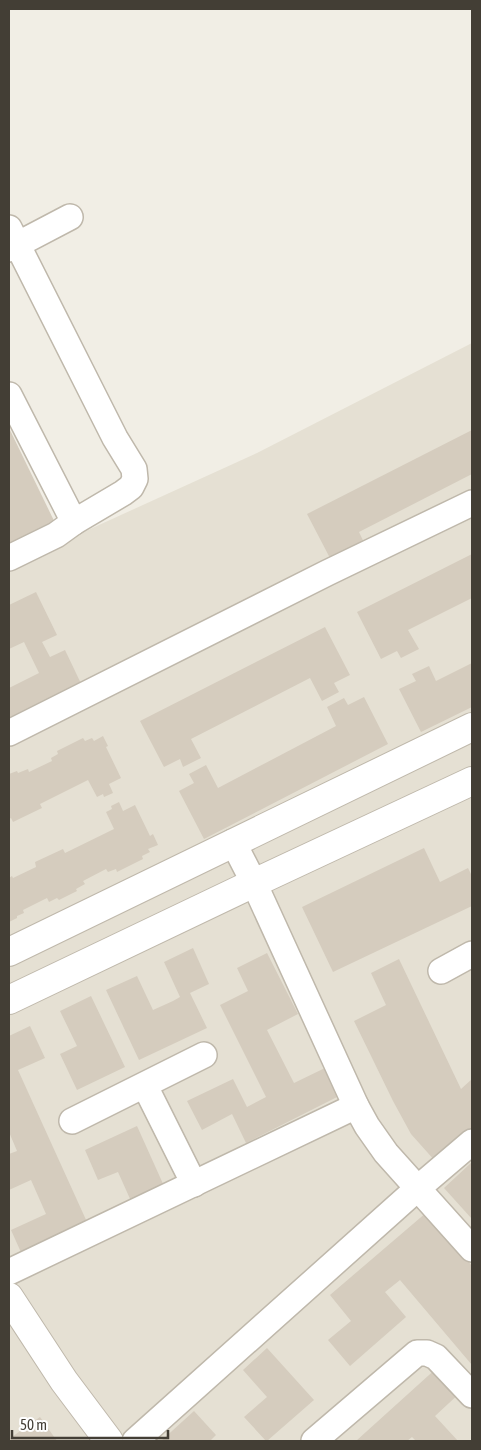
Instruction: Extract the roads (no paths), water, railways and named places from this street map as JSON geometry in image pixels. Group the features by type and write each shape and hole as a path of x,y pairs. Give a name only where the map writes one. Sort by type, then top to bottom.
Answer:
{"street":[{"path":"9,558 56,535 123,493 133,484 135,474 132,464 115,438 12,241 70,217"},
{"path":"9,395 74,522"},
{"path":"9,733 327,573 472,503"},
{"path":"9,952 472,727"},
{"path":"9,1000 472,782"},
{"path":"233,842 367,1126 386,1153 472,1249"},
{"path":"441,971 472,954"},
{"path":"72,1121 204,1055"},
{"path":"145,1086 194,1184"},
{"path":"9,1272 356,1106"},
{"path":"135,1441 472,1142"},
{"path":"9,1296 64,1380 110,1441"},
{"path":"314,1441 417,1353 427,1352 436,1356 472,1395"}]}
